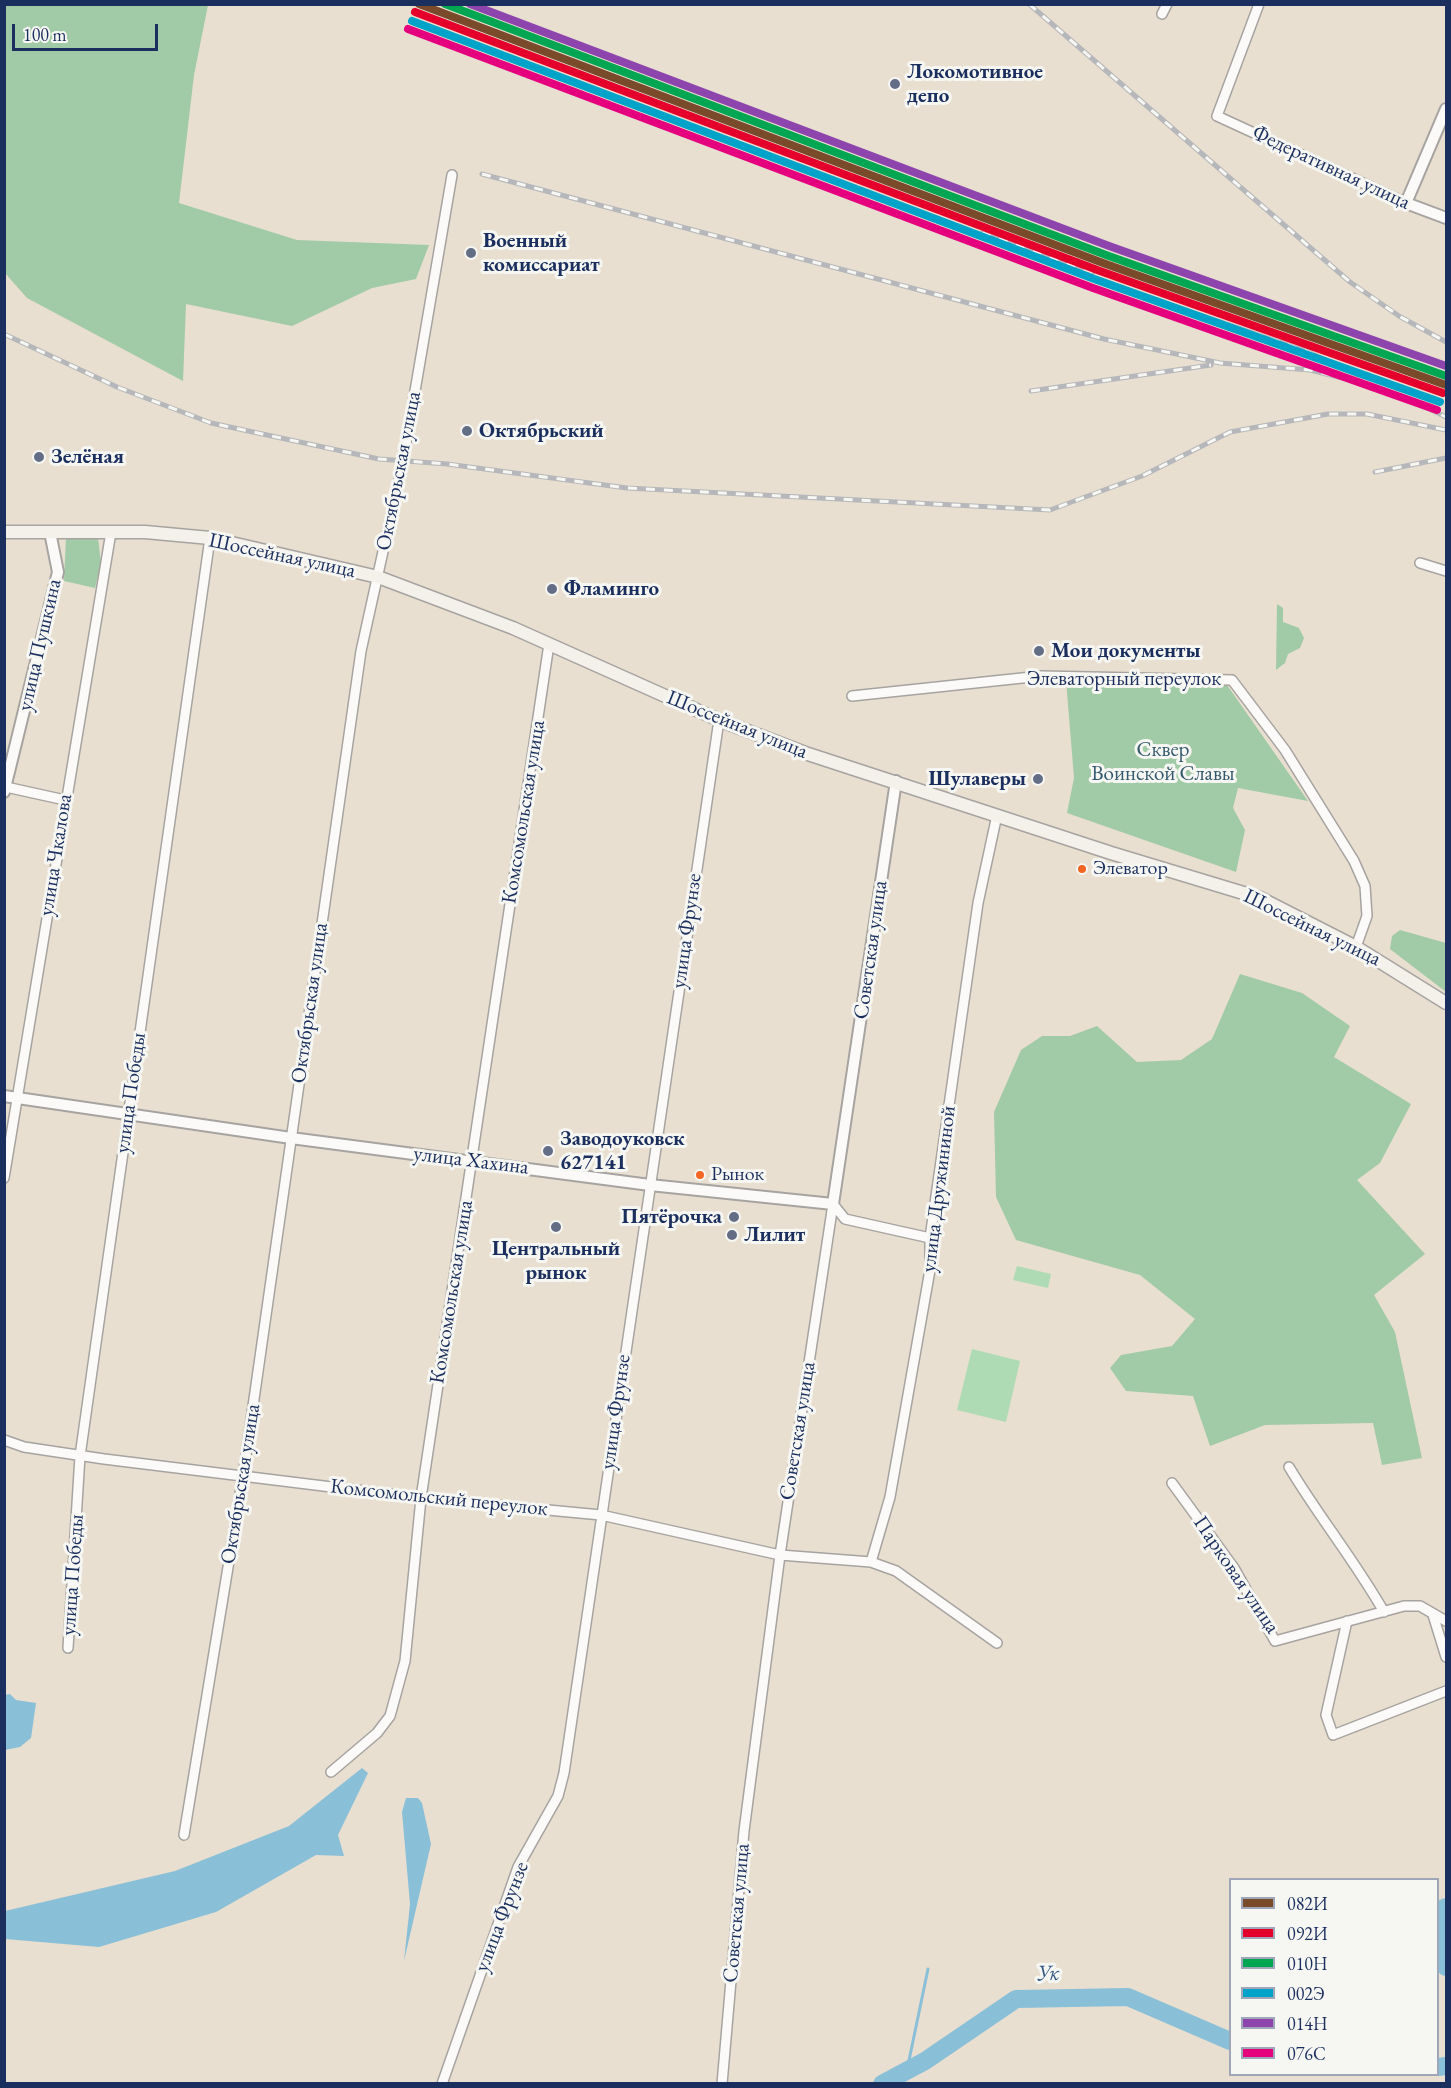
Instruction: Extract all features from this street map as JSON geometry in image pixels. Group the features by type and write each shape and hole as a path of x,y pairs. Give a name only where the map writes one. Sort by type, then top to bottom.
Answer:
{"main road":[{"name":"Шоссейная улица","path":"4,532 111,532 210,538 378,577 461,607 718,720 808,754 1111,853 1260,898 1356,947 1446,1003"}],"street":[{"path":"1162,14 1167,4"},
{"name":"Федеративная улица","path":"1258,4 1217,116 1406,203 1446,218"},
{"path":"1406,203 1446,109"},
{"name":"Октябрьская улица","path":"184,1835 243,1476 361,651 403,459 453,175"},
{"name":"улица Пушкина","path":"5,789 58,572 50,532"},
{"name":"улица Чкалова","path":"4,1178 111,532"},
{"name":"улица Победы","path":"68,1648 80,1456 210,538"},
{"path":"1420,563 1446,571"},
{"name":"Комсомольская улица","path":"331,1772 377,1733 390,1716 405,1661 421,1498 549,644"},
{"name":"Элеваторный переулок","path":"852,696 1041,676 1232,680 1285,750 1354,861 1365,886 1367,916 1356,947"},
{"name":"улица Фрунзе","path":"442,2084 518,1867 558,1796 564,1773 718,720"},
{"name":"Советская улица","path":"722,2084 744,1831 780,1555 896,781"},
{"path":"5,789 65,800"},
{"name":"улица Дружининой","path":"872,1562 890,1497 930,1270 930,1238 978,903 997,814"},
{"name":"улица Хахина","path":"4,1096 291,1138 650,1185 833,1204"},
{"path":"833,1204 845,1219 930,1238"},
{"name":"Комсомольский переулок","path":"4,1440 24,1448 80,1456 421,1498 601,1515 780,1555 872,1562"},
{"path":"1289,1467 1315,1511 1352,1557 1384,1612"},
{"name":"Парковая улица","path":"1172,1483 1234,1568 1275,1641 1412,1605 1446,1621"},
{"path":"872,1562 896,1571 997,1643"},
{"path":"1433,1615 1446,1658"},
{"path":"1347,1621 1326,1715 1333,1735 1446,1691"}],"green space":[{"path":"4,5 208,5 194,75 179,203 297,240 429,245 416,279 372,288 292,326 186,304 183,381 27,298 5,273"},
{"path":"66,537 98,538 101,563 95,588 64,581"},
{"path":"1277,604 1283,608 1283,622 1299,628 1304,638 1300,648 1288,654 1285,663 1276,670"},
{"name":"Сквер Воинской Славы","path":"1066,680 1227,685 1308,801 1238,788 1233,808 1245,830 1236,872 1067,813 1074,778"},
{"path":"1400,930 1446,943 1446,992 1390,949 1392,936"},
{"path":"1240,974 1302,993 1350,1026 1334,1057 1411,1104 1380,1163 1357,1180 1425,1254 1374,1295 1395,1332 1422,1458 1382,1465 1373,1423 1265,1425 1210,1446 1193,1396 1126,1391 1110,1368 1121,1355 1172,1346 1195,1319 1140,1275 1016,1240 996,1197 994,1112 1021,1050 1042,1036 1070,1036 1097,1026 1137,1062 1181,1060 1212,1039"},
{"path":"1017,1266 1051,1274 1048,1288 1013,1280"},
{"path":"972,1349 1020,1361 1006,1422 957,1410"}],"water":[{"path":"10,1694 16,1700 36,1703 31,1738 20,1747 5,1750 5,1695"},
{"path":"362,1768 368,1773 338,1835 344,1856 316,1855 216,1912 99,1947 5,1939 5,1911 175,1871 289,1826"},
{"path":"406,1798 418,1798 422,1803 431,1844 404,1961 410,1904 402,1812"}],"waterway":[{"name":"Ук","path":"1446,1907 1441,1909 1446,1967"},
{"path":"907,2070 928,1969"},
{"name":"Ук","path":"882,2084 925,2061 1016,1999 1128,1997 1229,2041"},
{"name":"Ук","path":"1439,2067 1446,2066"}],"railway":[{"path":"1029,4 1350,282 1399,316 1446,342"},
{"path":"482,174 1104,339 1220,363 1310,370 1375,386 1431,409"},
{"path":"982,233 1093,272"},
{"path":"1083,275 1306,351 1362,377"},
{"path":"4,334 117,387 211,423 379,459 447,464 627,488 1050,510 1142,476 1230,432 1328,414 1367,414 1446,430"},
{"path":"1031,391 1211,365"},
{"path":"1425,407 1446,417"},
{"path":"1375,472 1446,458"}],"transit line":[{"name":"082И","path":"419,4 1103,263 1446,385"},
{"name":"010Н","path":"445,4 1106,255 1446,376"},
{"name":"014Н","path":"470,4 1109,246 1446,366"},
{"name":"092И","path":"415,12 1100,271 1443,393"},
{"name":"002Э","path":"412,21 1097,280 1440,402"},
{"name":"076С","path":"408,29 1093,288 1437,410"}],"place":[{"name":"Локомотивное депо","path":"895,84"},
{"name":"Военный комиссариат","path":"471,253"},
{"name":"Октябрьский","path":"467,431"},
{"name":"Зелёная","path":"39,457"},
{"name":"Фламинго","path":"552,589"},
{"name":"Мои документы","path":"1039,651"},
{"name":"Шулаверы","path":"1038,779"},
{"name":"Элеватор","path":"1082,869"},
{"name":"Заводоуковск 627141","path":"548,1151"},
{"name":"Рынок","path":"700,1175"},
{"name":"Пятёрочка","path":"734,1217"},
{"name":"Центральный рынок","path":"556,1227"},
{"name":"Лилит","path":"732,1235"}]}
